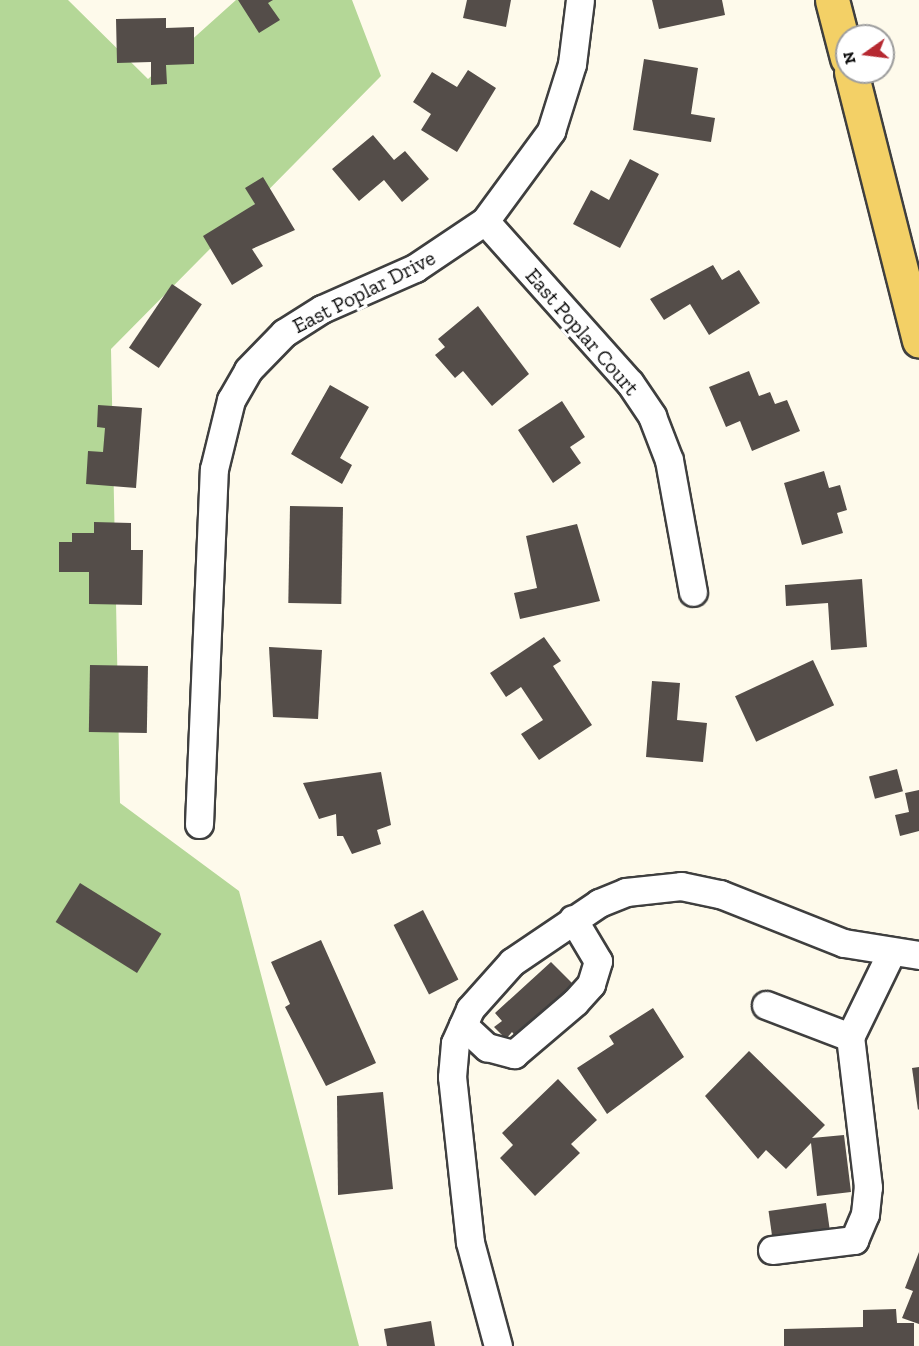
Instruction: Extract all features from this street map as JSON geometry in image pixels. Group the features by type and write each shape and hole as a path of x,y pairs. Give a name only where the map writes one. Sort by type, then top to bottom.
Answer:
{"main road":[{"path":"832,0 838,24"},
{"path":"853,84 919,341"}],"street":[{"name":"East Poplar Drive","path":"199,824 214,469 231,400 248,370 284,333 322,309 415,268 485,221 551,130 572,64 580,0"},
{"name":"East Poplar Court","path":"485,221 630,383 651,416 669,460 693,592"},
{"path":"498,1346 470,1242 452,1116 455,1043 470,1009 512,962 573,919 626,892 681,886 720,894 844,943 891,953 919,955"},
{"path":"463,1025 487,1047 514,1054 575,1002 591,984 598,961 573,919"},
{"path":"772,1250 854,1240 865,1214 868,1187 850,1037 891,953"},
{"path":"766,1005 850,1037"}],"green space":[{"path":"0,0 68,0 148,79 236,0 352,0 381,76 111,349 120,803 239,891 359,1346 0,1346"}],"building":[{"path":"238,0 273,0 268,3 280,20 259,33"},
{"path":"467,0 511,0 506,27 463,18"},
{"path":"652,0 722,0 725,15 659,29"},
{"path":"166,18 166,28 194,27 194,64 166,65 167,84 151,85 151,62 117,63 116,19"},
{"path":"644,59 698,68 691,114 715,118 711,142 633,130"},
{"path":"468,70 496,88 457,152 421,130 431,114 413,102 432,72 457,87"},
{"path":"373,135 394,160 405,151 429,179 402,202 384,180 359,201 332,169"},
{"path":"630,159 659,174 620,248 573,224 591,190 609,200"},
{"path":"263,177 295,230 252,249 263,266 232,285 203,236 255,204 245,188"},
{"path":"713,265 722,280 739,270 760,303 709,335 690,304 664,320 650,299"},
{"path":"172,284 202,304 159,368 129,348"},
{"path":"478,306 529,374 492,406 463,371 455,378 435,355 445,347 438,339"},
{"path":"749,371 759,396 770,392 775,404 787,400 800,431 752,451 740,421 726,427 709,387"},
{"path":"330,385 369,407 340,458 352,465 342,484 291,454"},
{"path":"562,401 585,437 570,447 581,463 553,483 518,430"},
{"path":"98,405 142,408 136,488 86,484 88,451 103,452 105,428 97,427"},
{"path":"824,471 829,488 840,485 847,510 837,513 843,533 802,545 784,483"},
{"path":"290,506 343,507 341,604 288,603"},
{"path":"94,522 131,523 131,550 143,550 142,605 89,604 89,572 59,572 59,542 72,542 72,533 94,533"},
{"path":"577,524 600,601 520,619 514,593 537,588 526,536"},
{"path":"862,579 867,647 831,650 828,603 786,606 785,585"},
{"path":"544,637 561,661 553,666 592,725 539,760 521,734 543,720 521,687 506,697 490,673"},
{"path":"269,647 322,650 318,719 273,717"},
{"path":"813,660 834,705 756,742 735,696"},
{"path":"90,665 148,666 147,733 89,732"},
{"path":"652,681 680,683 677,720 707,723 703,762 646,757"},
{"path":"897,769 903,791 875,799 869,777"},
{"path":"381,772 391,825 377,830 381,844 352,854 343,836 337,836 336,814 319,819 303,783"},
{"path":"919,790 919,831 900,836 895,815 909,812 905,793"},
{"path":"80,883 161,934 137,973 56,922"},
{"path":"423,910 458,979 429,994 394,925"},
{"path":"321,940 376,1063 326,1086 285,1007 290,1004 271,962"},
{"path":"551,962 575,986 516,1037 512,1032 506,1039 494,1027 502,1021 495,1013"},
{"path":"653,1008 684,1057 607,1114 577,1068 614,1044 609,1036"},
{"path":"749,1051 825,1125 812,1138 844,1135 851,1192 817,1196 811,1143 786,1169 766,1150 758,1159 705,1096"},
{"path":"919,1067 919,1109 918,1110 912,1068"},
{"path":"558,1079 597,1120 571,1144 580,1153 535,1196 500,1158 513,1145 502,1133"},
{"path":"383,1092 393,1189 338,1195 337,1096"},
{"path":"826,1203 830,1232 773,1240 769,1211"},
{"path":"919,1252 919,1324 902,1318 913,1291 905,1288"},
{"path":"896,1309 897,1323 914,1323 914,1346 784,1346 784,1329 863,1327 863,1310"},
{"path":"431,1321 435,1346 387,1346 384,1329"}]}
